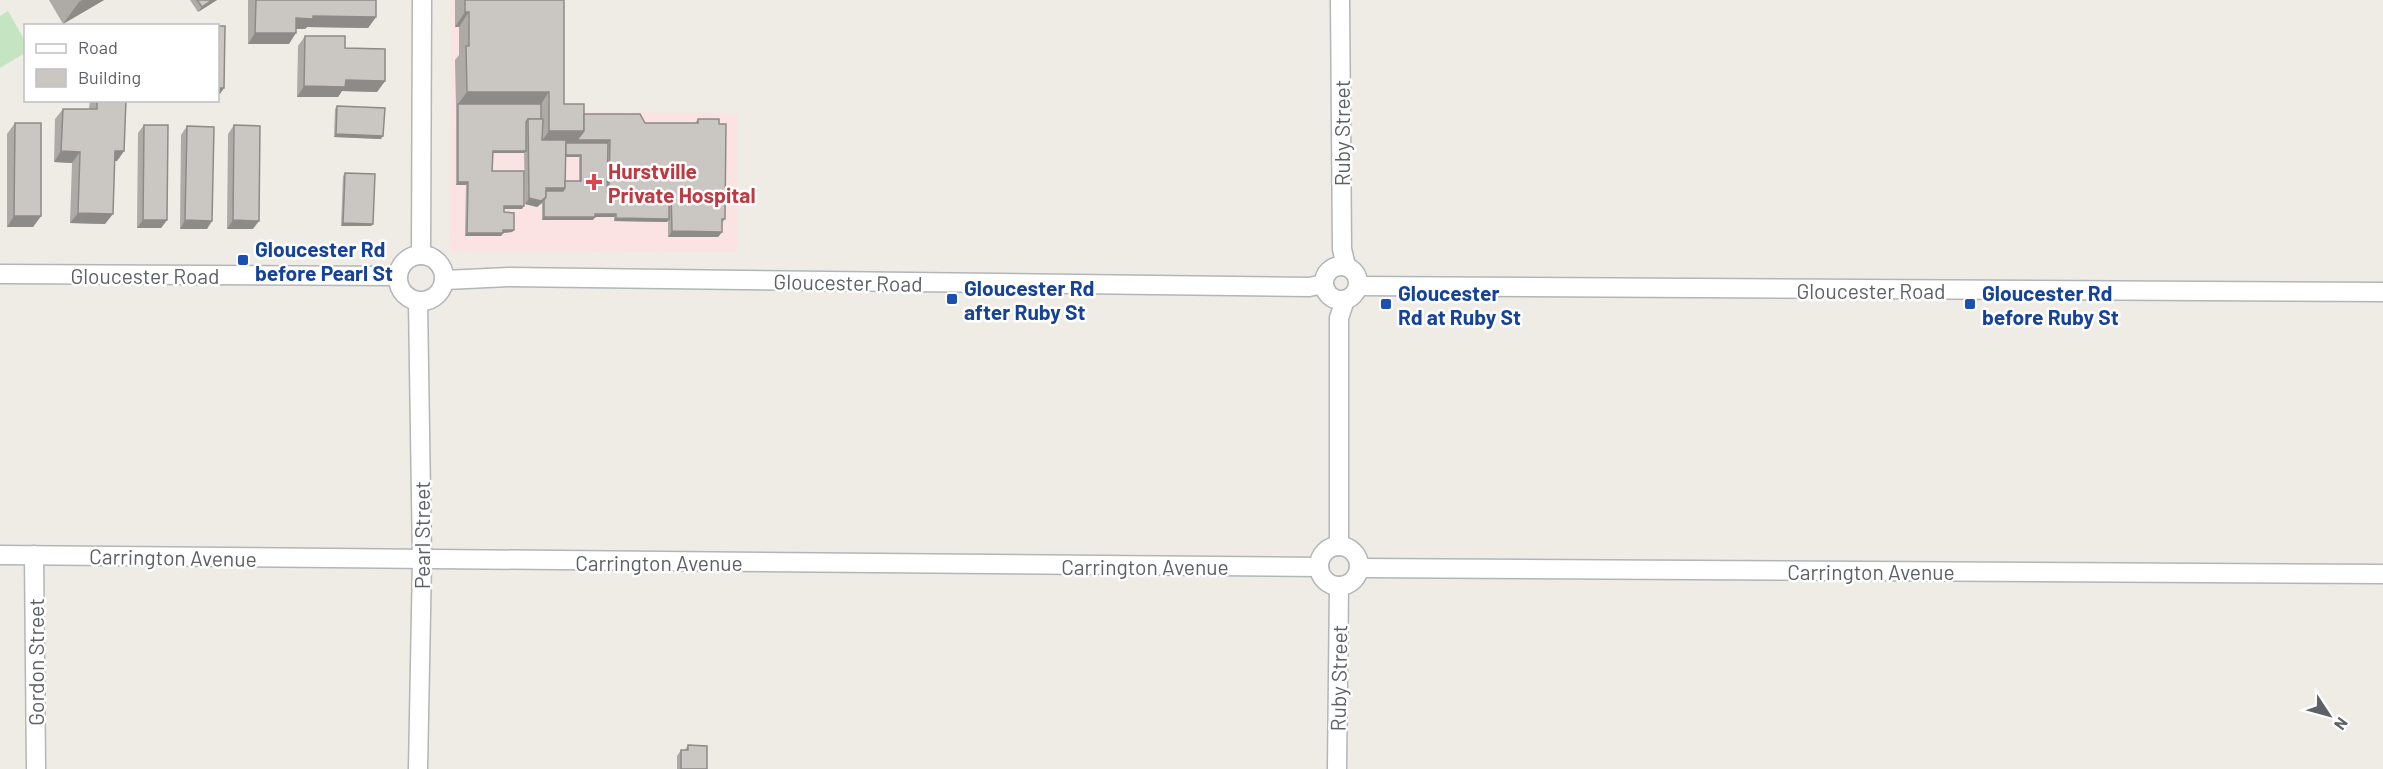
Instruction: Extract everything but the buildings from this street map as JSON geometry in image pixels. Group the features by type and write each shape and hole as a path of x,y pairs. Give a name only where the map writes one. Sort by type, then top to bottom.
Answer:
{"street":[{"path":"421,255 422,0"},
{"name":"Ruby Street","path":"1341,0 1342,249 1346,266"},
{"path":"421,255 429,256 441,265 445,280 439,294 433,299 418,302 405,296 398,276 399,269 408,259 421,255"},
{"path":"1339,546 1339,318 1345,300 1353,295 1358,286 1357,276 1346,266 1341,265 1330,269 1324,278 1324,284 1331,297 1345,300"},
{"name":"Gloucester Road","path":"0,274 398,276"},
{"name":"Gloucester Road","path":"445,280 509,277 1309,287 1324,284"},
{"name":"Gloucester Road","path":"1358,286 2383,292"},
{"name":"Pearl Street","path":"418,302 422,560 418,769"},
{"path":"1339,546 1354,553 1359,568 1355,577 1348,584 1339,586 1323,578 1319,567 1325,552 1339,546"},
{"name":"Carrington Avenue","path":"0,555 1319,567"},
{"name":"Gordon Street","path":"34,555 36,769"},
{"name":"Carrington Avenue","path":"1359,568 2383,574"},
{"name":"Ruby Street","path":"1337,769 1339,586"}],"shaded area":[{"name":"Hurstville Private Hospital","path":"451,0 561,0 560,112 738,113 737,252 450,251"}],"green space":[{"path":"8,11 24,39 24,54 0,68 0,16"}],"place":[{"name":"Hurstville Private Hospital","path":"594,182"},
{"name":"Gloucester Rd before Pearl St","path":"243,260"},
{"name":"Gloucester Rd after Ruby St","path":"952,299"},
{"name":"Gloucester Rd at Ruby St","path":"1386,304"},
{"name":"Gloucester Rd before Ruby St","path":"1970,304"}]}
